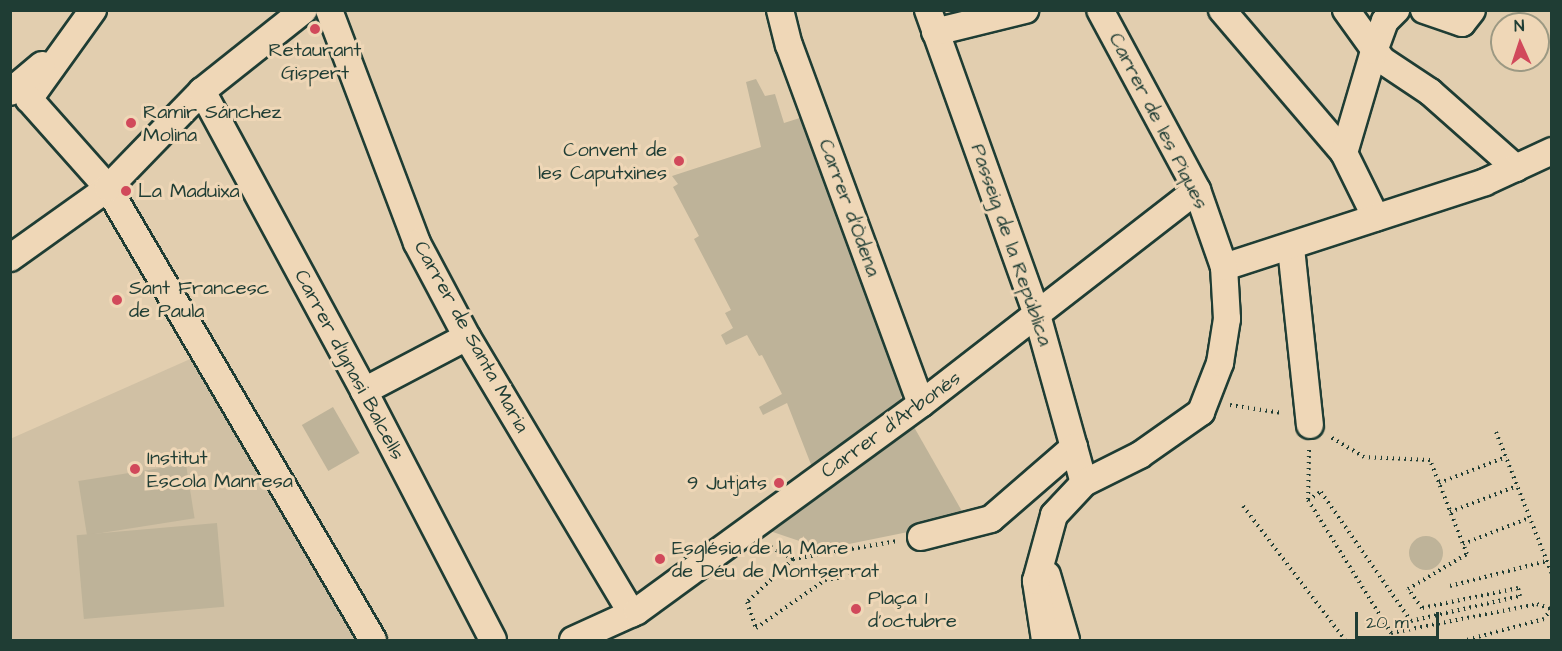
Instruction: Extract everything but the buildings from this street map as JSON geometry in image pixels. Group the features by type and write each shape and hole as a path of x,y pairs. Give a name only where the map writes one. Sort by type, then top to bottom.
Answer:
{"street":[{"path":"93,10 29,99 108,188 373,640"},
{"path":"10,92 46,62 56,78 102,10"},
{"path":"10,258 108,188 202,92 304,10"},
{"name":"Carrer de Santa Maria","path":"329,10 417,243 467,337 632,614"},
{"name":"Carrer d'Òdena","path":"780,10 789,45 921,404"},
{"path":"932,21 1025,10"},
{"name":"Carrer de les Piques","path":"1084,483 1140,455 1201,412 1220,363 1227,319 1224,267 1197,190 1100,10"},
{"path":"1222,10 1344,153 1376,218"},
{"path":"1346,10 1374,51 1430,92 1516,168"},
{"path":"1344,153 1374,51 1385,21 1396,10"},
{"path":"1424,10 1461,23 1472,10"},
{"name":"Passeig de la República","path":"932,21 1037,315 1084,483"},
{"name":"Carrer d'Ignasi Balcells","path":"202,92 364,391 493,640"},
{"path":"1224,267 1291,248 1376,218 1516,168 1551,151"},
{"name":"Carrer d'Arbonés","path":"573,640 632,614 921,404 1197,190"},
{"path":"1291,248 1301,419"},
{"path":"364,391 467,337"},
{"path":"921,537 991,519 1074,447"},
{"path":"1045,640 1036,595 1043,557 1054,515 1084,483"},
{"path":"1043,557 1066,640"}],"path":[{"path":"1242,407 1301,419 1308,500 1391,633 1537,604 1551,609 1544,619 1466,640"},
{"path":"1496,432 1551,574"},
{"path":"1308,500 1321,492 1411,621 1521,596 1518,588 1422,608 1408,589 1467,555 1463,544 1430,460 1364,457"},
{"path":"1439,483 1506,457"},
{"path":"1450,512 1517,486"},
{"path":"1243,506 1345,640"},
{"path":"1463,544 1529,518"},
{"path":"745,532 793,559"},
{"path":"876,571 825,580 756,628 747,602 793,559 921,537"},
{"path":"1450,586 1546,561"}],"shaded area":[{"path":"756,79 765,96 775,94 784,123 806,116 906,374 899,407 812,467 787,403 763,415 759,407 782,394 762,355 759,356 747,335 726,345 721,335 733,328 725,313 731,310 694,239 699,236 673,187 678,184 672,176 761,147 746,82"},
{"name":"Institut Escola Manresa","path":"197,356 358,640 11,640 10,439"},
{"path":"333,407 360,453 328,471 302,425"},
{"path":"910,420 963,513 908,532 844,545 817,547 767,530"},
{"path":"186,464 195,518 87,535 78,481"},
{"path":"217,523 224,607 84,619 77,535"},
{"path":"1426,536 1438,541 1443,553 1438,565 1426,570 1414,565 1409,553 1414,541"}],"place":[{"name":"Retaurant Gispert","path":"315,29"},
{"name":"Ramir Sánchez Molina","path":"131,123"},
{"name":"Convent de les Caputxines","path":"679,161"},
{"name":"La Maduixa","path":"126,191"},
{"name":"Sant Francesc de Paula","path":"117,300"},
{"name":"Institut Escola Manresa","path":"135,469"},
{"name":"9 Jutjats","path":"779,483"},
{"name":"Església de la Mare de Déu de Montserrat","path":"660,559"},
{"name":"Plaça 1 d'octubre","path":"856,609"}]}
